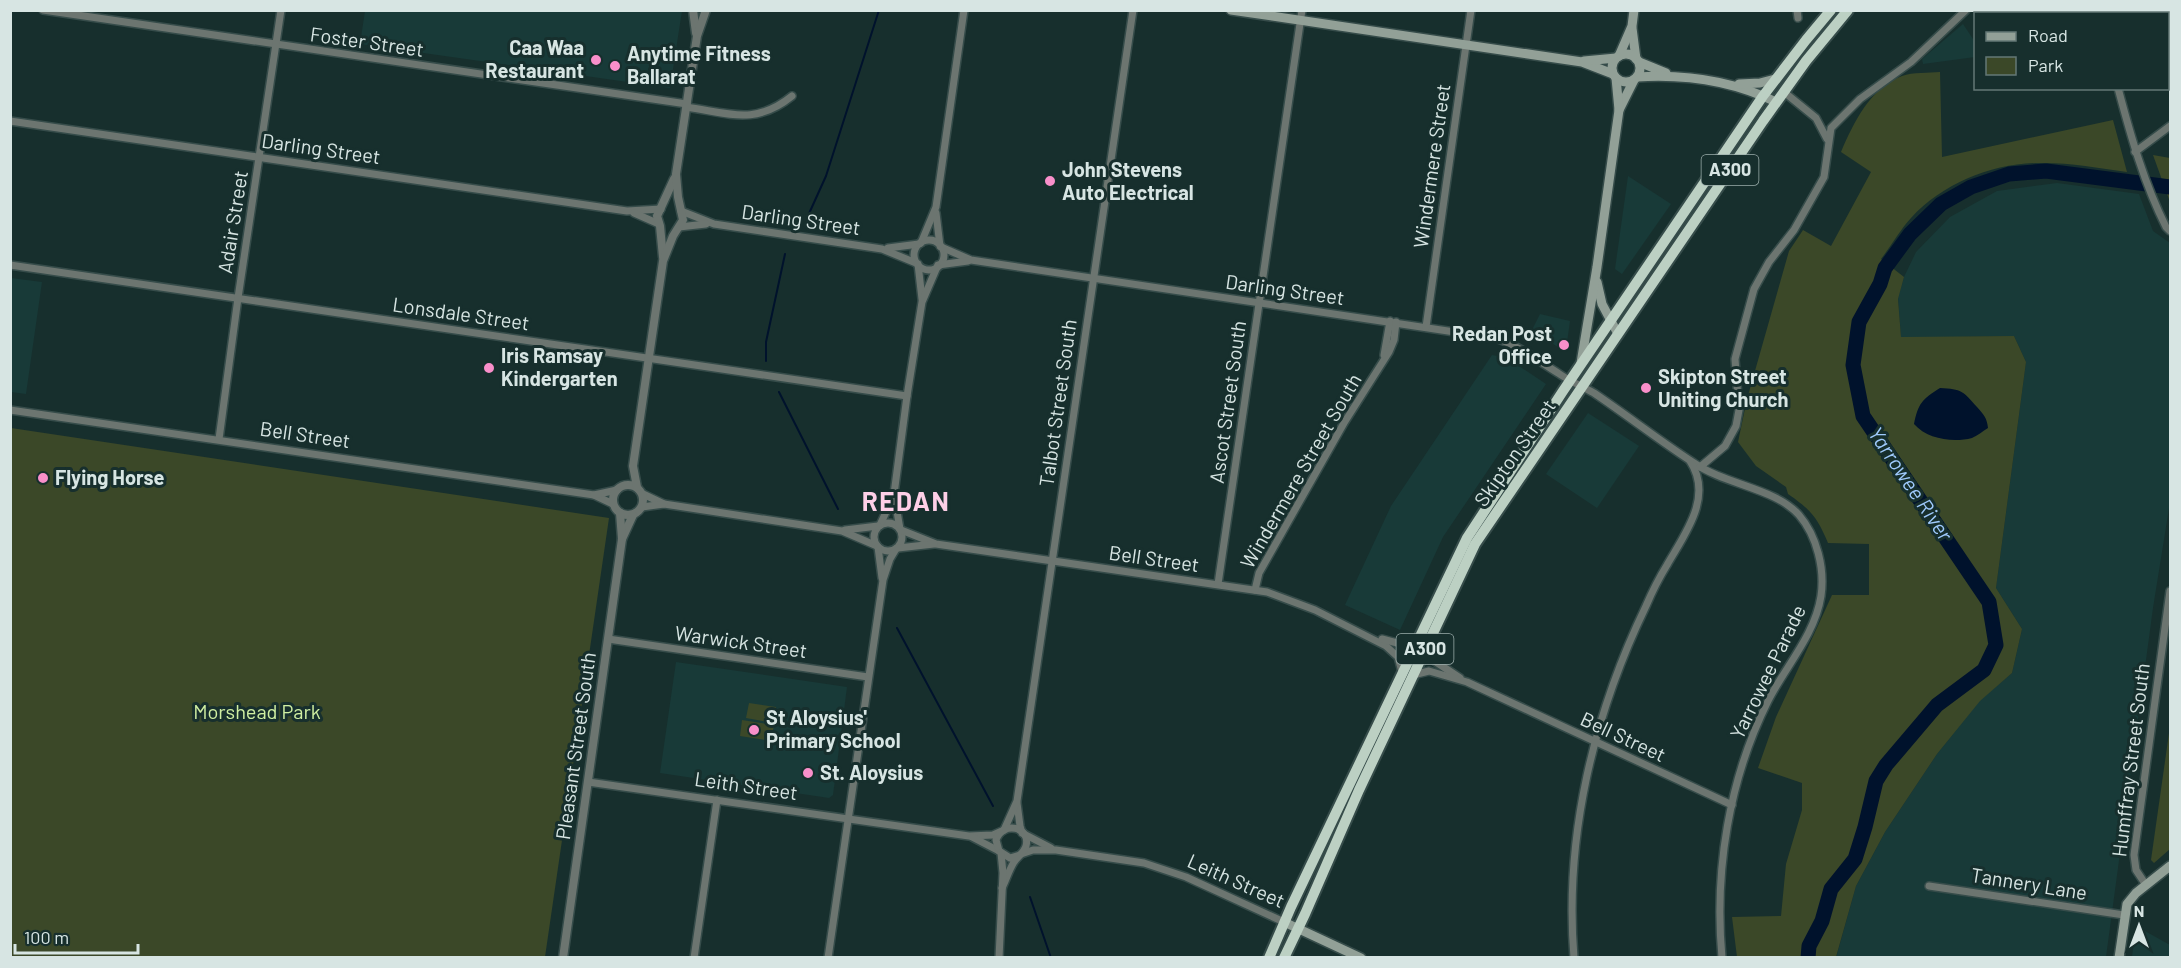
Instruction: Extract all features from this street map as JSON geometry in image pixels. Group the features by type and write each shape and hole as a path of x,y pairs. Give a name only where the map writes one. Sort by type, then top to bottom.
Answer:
{"highway":[{"name":"Skipton Street","path":"1423,641 1467,538 1611,319 1775,79 1831,10"},
{"name":"Skipton Street","path":"1269,957 1284,922 1423,641 1475,543 1776,102 1848,10"},
{"name":"Skipton Street","path":"1284,957 1359,790 1407,674"}],"main road":[{"path":"1231,10 1582,62 1624,82 1671,75 1728,83 1760,83 1775,79"},
{"path":"1619,110 1640,70 1632,26 1634,10"},
{"path":"1581,365 1619,110 1612,65 1632,26"},
{"path":"1582,62 1628,54 1671,75"},
{"path":"1728,83 1776,102"},
{"path":"1597,267 1599,297 1618,334"},
{"path":"2119,957 2124,915 2129,900 2170,866"},
{"name":"Leith Street","path":"1284,922 1361,957"}],"street":[{"name":"Foster Street","path":"43,10 686,105 739,115 755,115 774,109 792,96"},
{"name":"Adair Street","path":"219,439 281,10"},
{"path":"693,10 697,36"},
{"path":"706,10 697,36 676,174 657,218 660,225 663,261 633,466 614,494 614,504 620,513 633,515 642,507 664,504 842,531 886,551 897,549"},
{"path":"828,957 883,580 890,559 902,540 894,494 922,302 943,257 936,207 964,10"},
{"name":"Talbot Street South","path":"1023,834 1017,801 1133,10"},
{"name":"Ascot Street South","path":"1218,584 1302,10"},
{"name":"Windermere Street","path":"1426,327 1471,10"},
{"path":"1700,467 1728,443 1736,426 1739,410 1735,359 1754,289 1762,272 1794,230 1822,180 1827,169 1830,131 1864,95 1919,56 1966,10"},
{"path":"2119,90 2135,152 2150,195 2170,231"},
{"path":"1784,92 1815,116 1829,122 1842,117"},
{"path":"1815,116 1824,131 1828,148"},
{"name":"Darling Street","path":"10,121 627,211 662,208"},
{"path":"2135,152 2170,126"},
{"path":"663,261 683,220 676,174"},
{"path":"662,208 673,205 681,210"},
{"path":"922,302 914,253 936,207"},
{"name":"Darling Street","path":"681,210 714,224"},
{"name":"Darling Street","path":"627,211 660,225"},
{"name":"Darling Street","path":"678,228 692,224 714,224 882,249 917,263"},
{"path":"660,225 668,231 678,228"},
{"path":"920,243 931,240 940,246"},
{"name":"Darling Street","path":"882,249 920,243"},
{"name":"Darling Street","path":"940,246 970,260 1503,340 1583,387"},
{"name":"Darling Street","path":"938,266 970,260"},
{"path":"917,263 927,269 938,266"},
{"name":"Lonsdale Street","path":"10,265 907,396"},
{"name":"Windermere Street South","path":"1255,590 1259,573 1344,423 1392,346 1393,322"},
{"name":"Yarrowee Parade","path":"1583,387 1700,467 1725,480 1773,496 1790,507 1802,518 1817,552 1822,573 1821,596 1814,620 1758,722 1742,767 1732,805 1719,897 1722,957"},
{"name":"Bell Street","path":"10,410 594,495 614,504"},
{"path":"1574,957 1572,905 1574,864 1581,807 1594,742 1623,654 1654,587 1696,512 1699,496 1698,482 1694,468 1686,457"},
{"path":"633,466 642,507"},
{"path":"620,488 640,490 664,504"},
{"name":"Bell Street","path":"594,495 620,488"},
{"path":"883,580 874,536 894,494"},
{"name":"Pleasant Street South","path":"562,957 622,539 620,513"},
{"name":"Pleasant Street South","path":"622,539 633,515"},
{"path":"842,531 891,523 900,529"},
{"name":"Bell Street","path":"900,529 936,544 1255,590 1282,597 1360,631 1396,643 1423,641 1434,660 1467,682 1732,805"},
{"name":"Bell Street","path":"897,549 936,544"},
{"name":"Humffray Street South","path":"2146,885 2135,867 2134,855 2170,591"},
{"name":"Bell Street","path":"1360,631 1394,651 1407,674 1429,671 1467,682"},
{"name":"Warwick Street","path":"608,639 868,677"},
{"name":"Leith Street","path":"588,782 969,836 993,835 1003,830"},
{"path":"694,957 717,800"},
{"name":"Talbot Street South","path":"1003,830 1017,801"},
{"path":"999,957 1002,888 1003,867 996,840 1003,830 1012,828 1023,834 1026,844 1002,888"},
{"name":"Leith Street","path":"1023,834 1056,850"},
{"name":"Leith Street","path":"969,836 1000,852"},
{"name":"Leith Street","path":"1020,854 1037,850 1056,850 1125,860 1161,868 1284,922"},
{"path":"1000,852 1010,858 1020,854"},
{"name":"Tannery Lane","path":"1929,886 2124,915"}],"shaded area":[{"path":"365,10 682,11 670,88 360,44"},
{"path":"1963,24 1974,40 1974,57 1923,64 1922,59"},
{"path":"1628,176 1671,204 1622,274 1615,269"},
{"path":"2057,183 2139,194 2153,231 2170,243 2170,502 2153,608 2106,957 1836,958 1856,886 1885,832 1937,754 1980,700 2012,673 2022,629 1996,588 2026,362 2014,336 1901,338 1898,298 1904,277 1916,252 1950,217 1997,191"},
{"path":"11,278 42,282 26,394 11,392"},
{"path":"1540,314 1570,321 1566,350 1564,351 1532,330"},
{"path":"1492,355 1507,358 1546,384 1443,537 1400,630 1345,605 1391,506"},
{"path":"1940,388 1958,390 1965,394 1983,415 1988,428 1972,438 1957,440 1933,436 1919,429 1914,424 1919,407 1929,395"},
{"path":"1588,413 1639,446 1597,508 1546,474"},
{"name":"St Aloysius' Primary School","path":"676,662 847,687 833,795 829,798 660,773"},
{"path":"2136,926 2170,945 2170,957 2132,957"}],"green space":[{"path":"1940,72 1942,157 2113,120 2127,172 2044,163 1990,170 1955,185 1924,205 1907,223 1881,259 1904,277 1898,299 1901,337 2014,336 2026,362 1996,588 2022,629 2012,673 1980,701 1937,754 1885,832 1856,886 1836,957 1737,957 1732,917 1781,916 1786,864 1802,810 1802,783 1758,768 1776,717 1832,595 1869,595 1869,544 1828,543 1813,515 1788,494 1786,487 1756,466 1738,442 1747,399 1789,251 1803,230 1831,246 1871,172 1841,152 1864,107 1891,81 1916,73"},
{"path":"2153,155 2170,158 2170,202"},
{"name":"Morshead Park","path":"11,428 609,518 545,957 11,957"},
{"path":"749,703 776,707 773,723 746,718"},
{"path":"742,720 774,725 771,741 740,736"},
{"path":"2170,726 2170,849 2154,863 2151,860"}],"waterway":[{"path":"807,218 826,176 879,10"},
{"name":"Yarrowee River","path":"1808,958 1809,946 1822,921 1831,889 1855,859 1876,781 1886,765 1937,705 1984,670 1996,645 1989,602 1863,416 1853,365 1859,322 1880,284 1885,268 1910,234 1941,204 1971,187 2009,174 2046,171 2170,187"},
{"path":"766,361 766,342 785,254"},
{"path":"779,392 838,509"},
{"path":"897,628 993,806"},
{"path":"1030,897 1051,958"}],"place":[{"name":"Caa Waa Restaurant","path":"596,60"},
{"name":"Anytime Fitness Ballarat","path":"615,66"},
{"name":"John Stevens Auto Electrical","path":"1050,181"},
{"name":"Redan Post Office","path":"1564,345"},
{"name":"Iris Ramsay Kindergarten","path":"489,368"},
{"name":"Skipton Street Uniting Church","path":"1646,388"},
{"name":"Flying Horse","path":"43,478"},
{"name":"St Aloysius' Primary School","path":"754,730"},
{"name":"St. Aloysius","path":"808,773"}],"district":[{"name":"REDAN","path":"906,502"}]}
